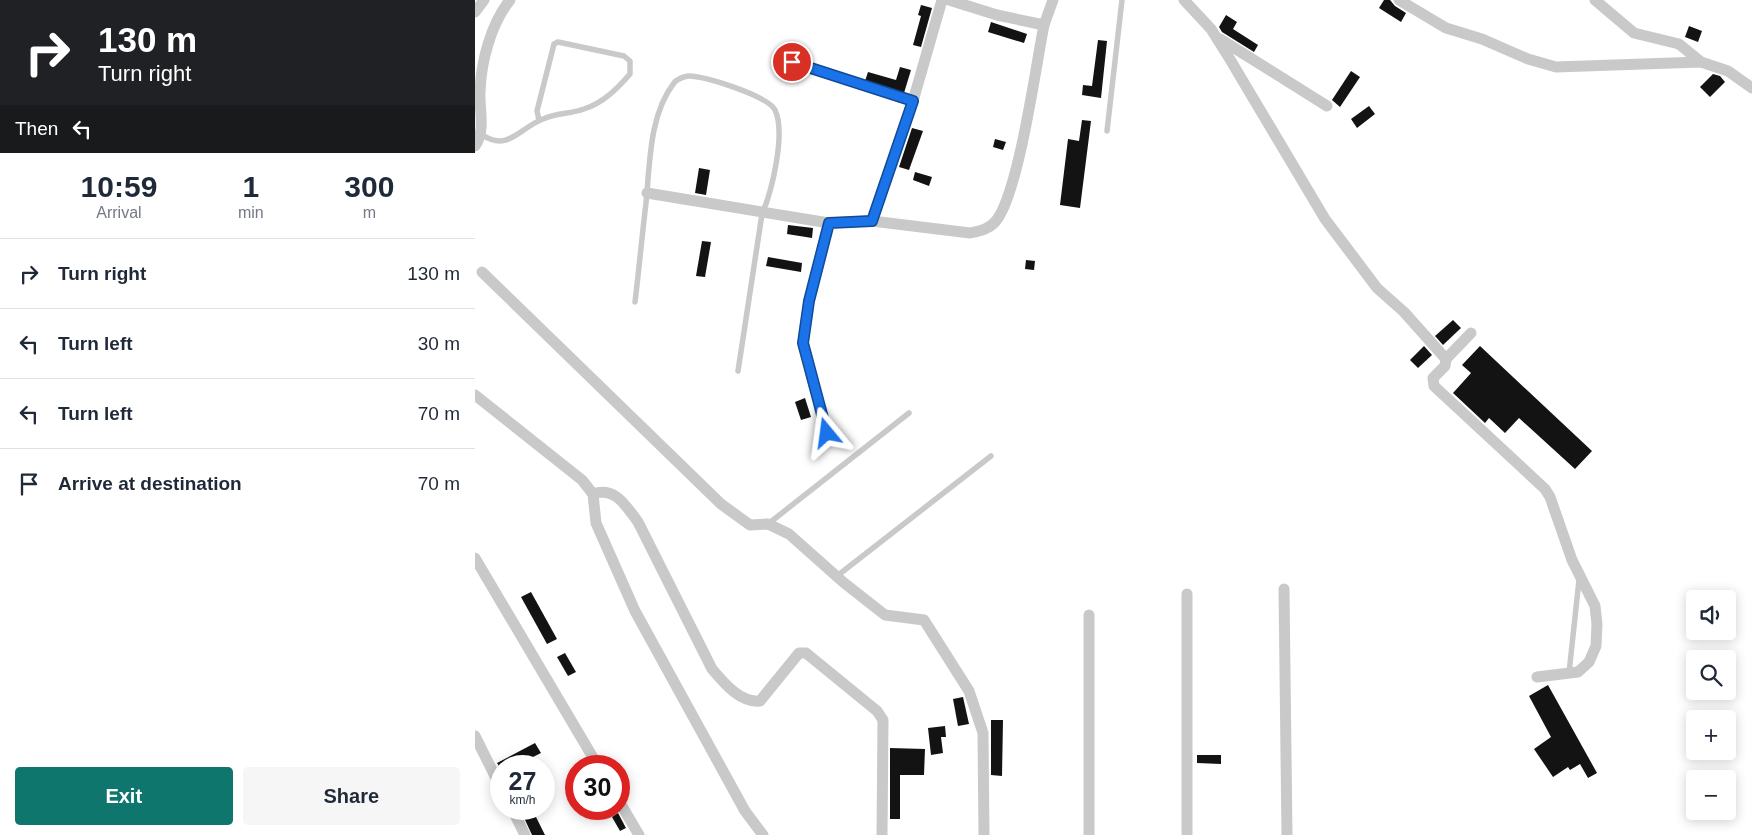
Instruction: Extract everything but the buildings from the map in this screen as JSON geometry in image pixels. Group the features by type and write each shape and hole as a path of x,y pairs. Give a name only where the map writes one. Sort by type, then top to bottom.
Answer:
{"street":[{"path":"475,12 484,0"},
{"path":"475,146 481,134 479,91 486,52 493,28 510,0"},
{"path":"872,221 913,101 941,0"},
{"path":"949,0 997,15 1044,25"},
{"path":"647,193 762,214 829,223 872,221 970,233 985,229 995,222 1005,205 1016,169 1044,25 1053,0"},
{"path":"1184,0 1216,37 1325,220 1377,288 1404,312 1446,359"},
{"path":"1399,0 1446,28 1482,39 1528,59 1556,67 1701,62 1728,71 1752,88"},
{"path":"1595,0 1634,33 1679,44 1701,62"},
{"path":"1216,37 1327,106"},
{"path":"827,433 803,343 809,301 829,223"},
{"path":"482,272 721,504 750,525 768,524 789,534 885,615 925,620 969,691 983,732 984,835"},
{"path":"1471,333 1446,359 1445,366 1433,378 1434,386 1545,489 1580,575 1595,606 1597,624 1596,646 1589,662 1578,672 1569,675 1537,677"},
{"path":"475,395 582,480 593,494 596,523 635,611 745,811 763,835"},
{"path":"593,494 601,491 612,493 623,502 638,522 712,669 727,686 751,702 760,701 799,653 806,653 877,710 883,720 882,835"},
{"path":"475,558 591,755"},
{"path":"1284,589 1287,835"},
{"path":"1187,594 1187,835"},
{"path":"1089,615 1089,835"},
{"path":"475,736 490,766"},
{"path":"518,820 525,835"},
{"path":"630,820 639,835"}],"lane":[{"path":"1107,131 1122,0"},
{"path":"481,134 495,142 505,141 539,120 555,114 584,109 600,102 613,92 630,74 629,61 624,56 558,42 554,44 537,111 539,120"},
{"path":"792,62 913,101"},
{"path":"635,302 654,133 665,97 676,80 688,76 746,90 768,101 775,110 778,126 777,166 769,197 762,214 738,371"},
{"path":"768,524 909,413"},
{"path":"837,576 991,456"},
{"path":"1569,675 1580,575"}],"route":[{"path":"792,62 913,101 890,173 872,221 829,223 809,301 803,343 810,377 827,433"}]}
